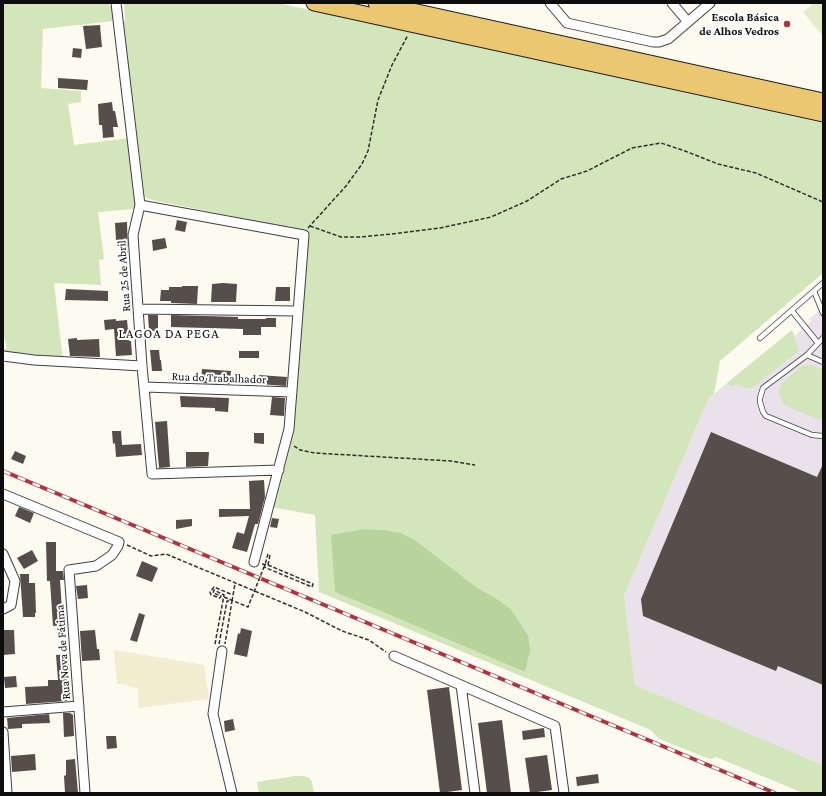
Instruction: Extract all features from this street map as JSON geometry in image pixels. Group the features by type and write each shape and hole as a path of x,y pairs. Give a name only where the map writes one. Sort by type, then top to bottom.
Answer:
{"main road":[{"path":"314,3 823,114"},
{"path":"376,3 823,101"}],"street":[{"path":"550,3 567,23 653,42 664,42 710,3"},
{"path":"672,3 688,22"},
{"name":"Rua 25 de Abril","path":"116,4 140,205 133,235 142,366 152,474 279,470"},
{"path":"140,205 304,235 289,429 254,562"},
{"path":"139,309 298,311"},
{"path":"3,356 34,360 142,366"},
{"name":"Rua do Trabalhador","path":"145,387 292,392"},
{"path":"3,494 119,542"},
{"name":"Rua Nova de Fátima","path":"85,793 69,570 96,566 112,555 119,542"},
{"path":"3,554 16,581 11,605 3,609"},
{"path":"218,648 212,714 232,793"},
{"path":"394,656 555,726 564,793"},
{"path":"461,685 475,793"},
{"path":"3,712 78,706"},
{"path":"3,732 7,793"}],"lane":[{"path":"760,338 823,283"},
{"path":"814,291 822,311"},
{"path":"792,311 818,343"},
{"path":"823,338 807,355 763,388 760,398 763,412 766,416 812,435 823,436"},
{"path":"807,355 823,362"}],"path":[{"path":"304,235 310,226 346,186 362,164 368,151 378,100 392,66 413,24"},
{"path":"310,226 341,237 360,237 440,228 491,217 527,202 561,179 587,171 632,148 661,143 718,164 756,173 823,202"},
{"path":"286,441 300,450 315,453 451,461 475,465"},
{"path":"119,542 151,556 166,554 251,589 305,612 342,631 369,640 394,656"},
{"path":"233,595 214,587 210,592 212,595 221,597 214,593 214,590 224,595 224,597 248,607 268,554 270,555 268,565"},
{"path":"254,562 268,565 313,584 312,587 264,567"},
{"path":"218,648 227,637 236,584"},
{"path":"218,648 224,597"},
{"path":"218,648 227,601 232,601"}],"shaded area":[{"path":"823,307 823,765 635,685 624,596 709,398 792,330 795,336 812,320 808,320"},
{"path":"114,650 204,665 209,699 138,708 138,689 117,684"}],"green space":[{"path":"3,3 108,3 111,7 113,21 43,29 41,88 81,91 81,102 68,104 74,145 129,138 136,207 132,209 98,212 104,259 99,260 101,285 54,283 63,360 3,354 3,349 7,349 3,332"},
{"path":"124,3 278,3 823,123 823,273 720,361 714,394 709,398 624,596 635,685 823,765 823,793 803,793 716,757 710,759 669,743 658,738 651,730 319,592 315,515 271,507 276,502 294,431 306,236 305,231 152,200 145,197 123,22 125,21","holes":["365,529 385,530 401,533 415,540 475,586 511,609 528,635 525,672 335,592"]},
{"path":"814,3 823,3 823,36 803,12"},
{"path":"792,330 799,351 752,388 747,389 736,384 732,387 727,383"},
{"path":"812,365 823,370 823,419 818,419 790,408 783,403 780,396 779,392 782,383 802,366"},
{"path":"365,529 385,530 401,533 415,540 475,586 511,609 528,635 530,650 525,672 335,592 331,535"},
{"path":"304,776 309,778 312,782 314,793 259,793 257,782"}],"building":[{"path":"100,25 102,47 86,49 83,26"},
{"path":"73,48 82,49 81,58 72,57"},
{"path":"58,78 88,80 87,90 58,88"},
{"path":"112,102 118,127 113,127 114,137 103,138 102,125 99,125 98,104"},
{"path":"177,220 187,222 185,232 175,230"},
{"path":"127,222 128,257 121,258 119,240 116,240 115,223"},
{"path":"165,238 167,248 153,251 152,240"},
{"path":"212,284 237,284 236,302 211,302"},
{"path":"198,286 197,304 160,301 161,290 169,290 169,287"},
{"path":"276,287 290,287 290,301 275,301"},
{"path":"66,289 108,291 108,301 65,300"},
{"path":"148,315 158,315 158,331 149,331"},
{"path":"171,315 238,317 238,319 276,318 276,327 261,327 261,335 243,335 243,329 171,327"},
{"path":"116,319 116,321 127,320 132,355 116,356 114,329 105,330 104,320"},
{"path":"77,338 77,340 99,339 100,357 70,356 68,339"},
{"path":"150,350 159,350 162,371 152,371"},
{"path":"239,351 259,351 259,358 239,358"},
{"path":"202,369 231,371 230,384 201,383"},
{"path":"259,375 287,377 286,386 259,384"},
{"path":"180,396 229,398 228,412 215,411 215,408 181,407"},
{"path":"272,397 285,398 284,416 270,415"},
{"path":"167,421 170,467 159,468 155,422"},
{"path":"112,431 121,431 122,445 141,444 142,455 116,457"},
{"path":"711,432 817,477 823,464 823,685 778,666 776,671 643,616 641,599"},
{"path":"254,433 264,433 264,444 254,443"},
{"path":"15,451 26,456 23,464 11,459"},
{"path":"186,452 209,452 208,466 186,467"},
{"path":"264,480 265,497 258,524 255,524 247,552 232,548 237,532 244,534 249,516 219,517 219,509 250,509 249,481"},
{"path":"19,507 34,513 30,523 15,516"},
{"path":"272,518 279,519 277,528 270,527"},
{"path":"192,519 192,526 176,529 176,520"},
{"path":"46,542 56,542 56,571 63,571 64,580 60,580 63,625 53,626 50,581 47,581"},
{"path":"32,550 38,561 24,569 17,558"},
{"path":"142,561 158,568 152,582 136,576"},
{"path":"20,574 29,574 29,583 35,583 35,617 23,617"},
{"path":"87,585 88,598 78,599 76,586"},
{"path":"139,613 145,615 137,642 130,640"},
{"path":"241,628 252,631 247,657 234,654 238,633 240,634"},
{"path":"3,630 14,630 15,654 3,655"},
{"path":"95,630 100,660 82,661 80,631"},
{"path":"68,654 69,671 67,672 69,694 67,694 67,701 26,704 25,687 48,686 48,680 58,680 56,655"},
{"path":"16,676 17,687 5,688 4,677"},
{"path":"449,687 462,790 440,793 427,690"},
{"path":"63,713 70,713 73,715 74,736 64,737"},
{"path":"49,714 50,723 22,724 22,728 8,729 7,718"},
{"path":"233,719 235,730 225,732 224,721"},
{"path":"502,720 511,793 487,793 478,723"},
{"path":"544,728 545,737 523,740 522,731"},
{"path":"106,736 116,736 117,748 107,749"},
{"path":"35,754 36,770 12,772 11,756"},
{"path":"547,755 552,790 530,793 525,758"},
{"path":"75,759 78,793 65,793 64,776 66,775 66,760"},
{"path":"598,774 599,783 577,786 576,777"}],"railway":[{"path":"3,471 775,793"}],"place":[{"name":"Escola Básica de Alhos Vedros","path":"787,24"}],"district":[{"name":"LAGOA DA PEGA","path":"169,334"}]}
